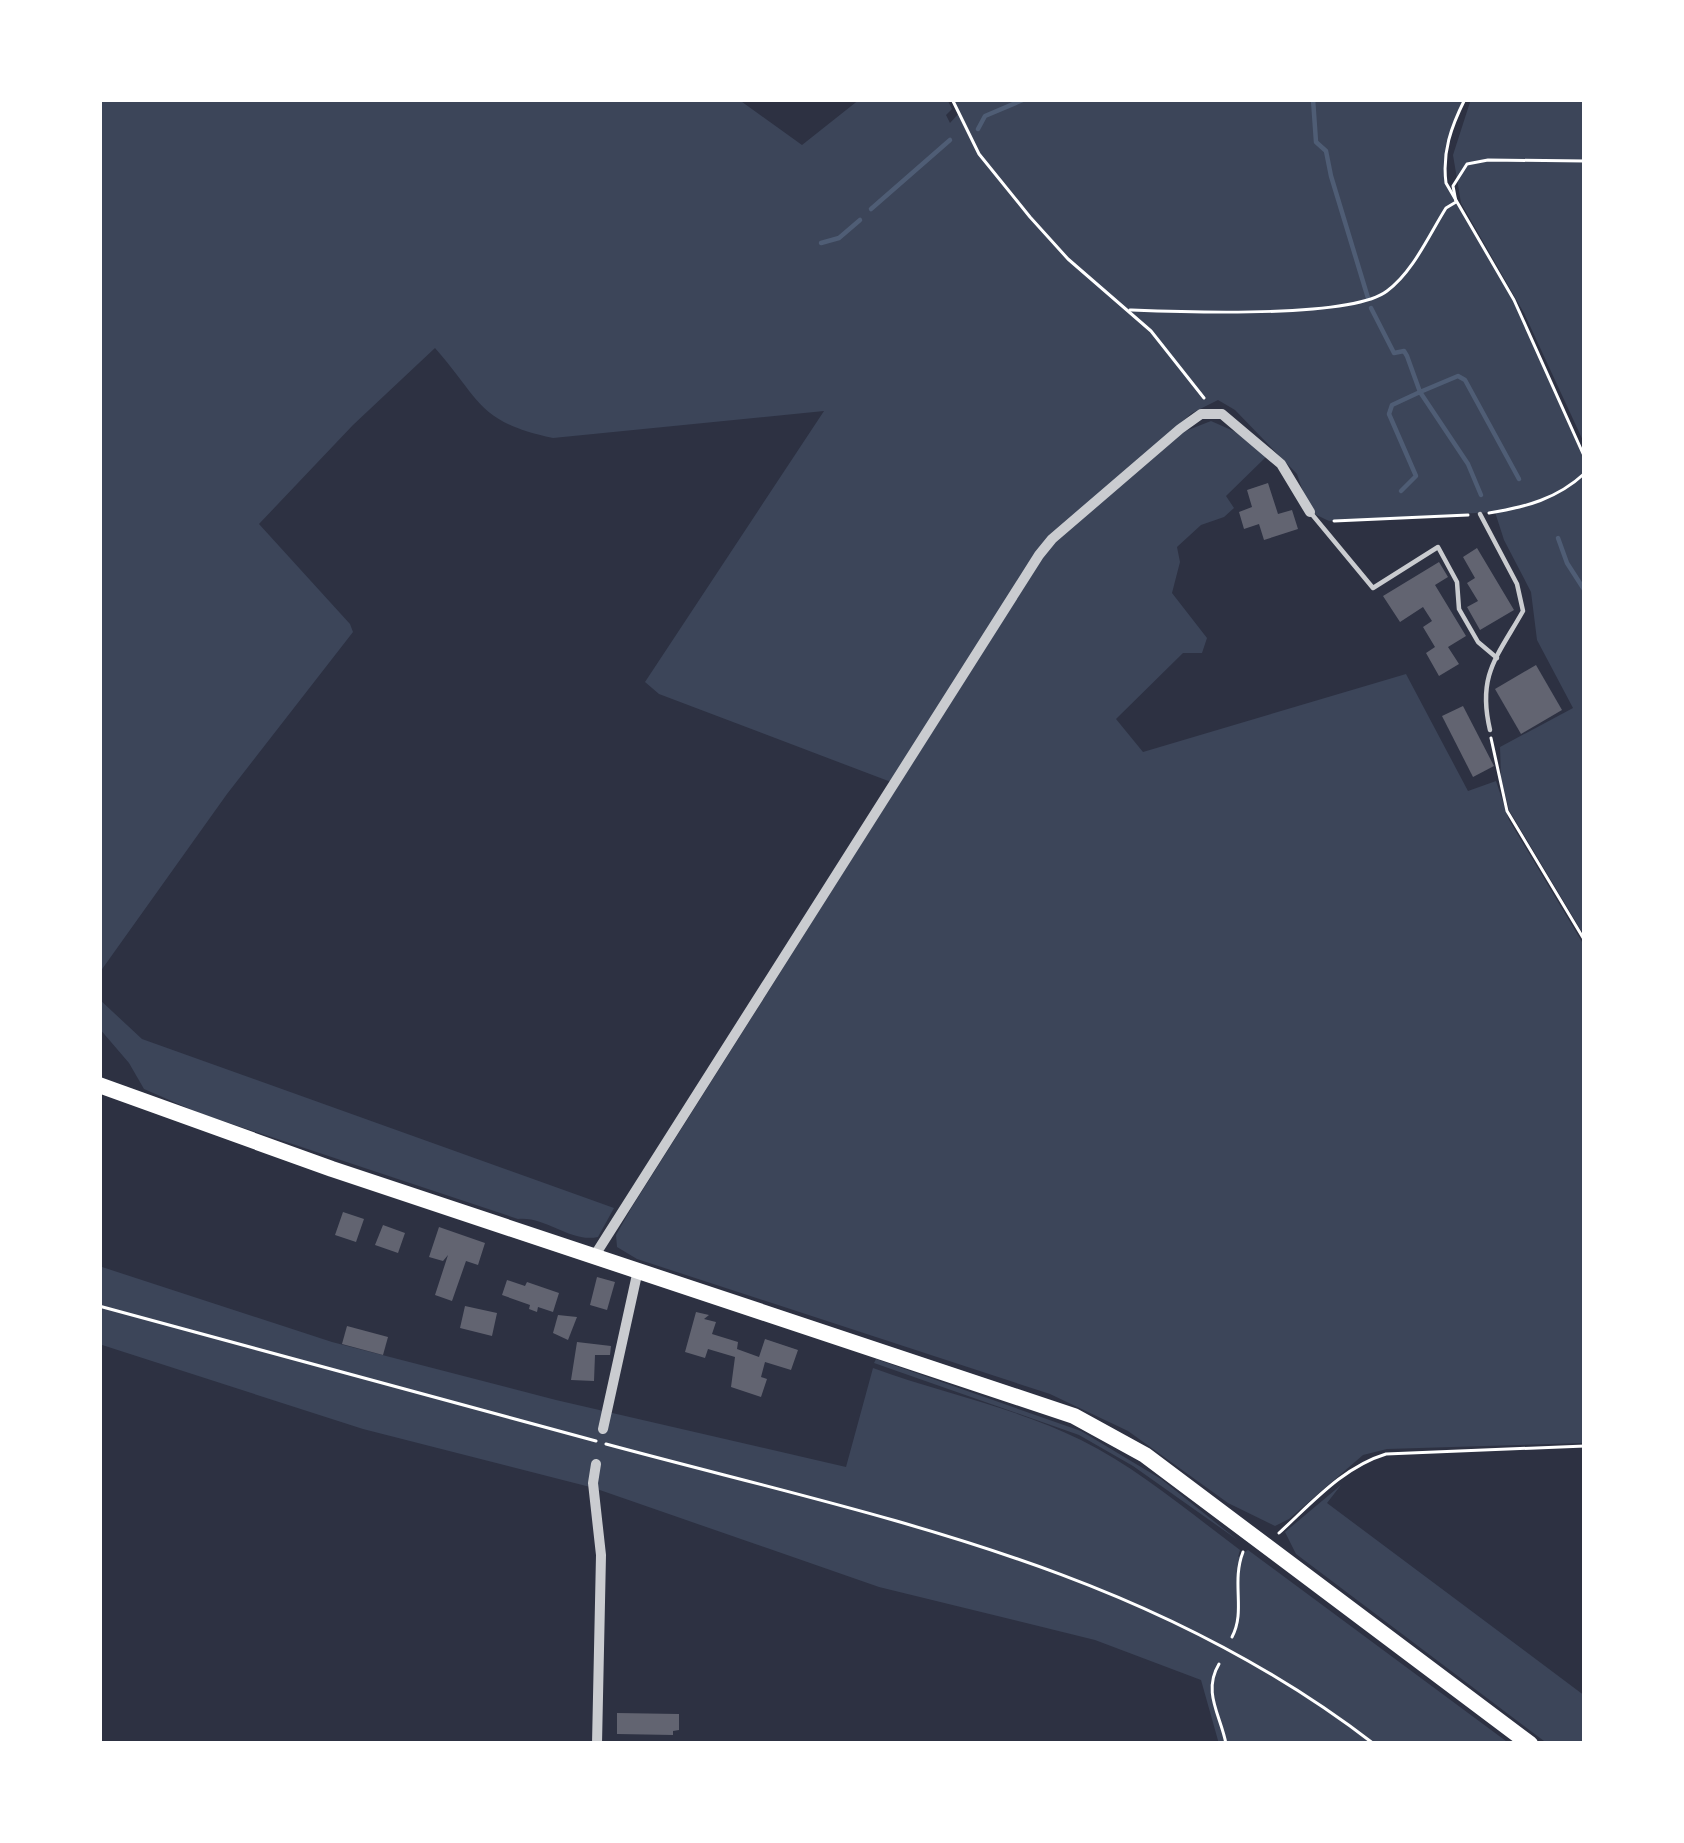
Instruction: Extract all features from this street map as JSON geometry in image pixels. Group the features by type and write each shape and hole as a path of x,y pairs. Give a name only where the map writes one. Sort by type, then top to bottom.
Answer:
{"main road":[{"path":"99,1085 170,1114 1074,1417 1145,1454 1530,1744"}],"street":[{"path":"595,1255 1039,555 1063,530 1180,429 1210,413 1222,414 1281,464 1310,512"},
{"path":"603,1429 638,1270"},
{"path":"596,1464 593,1483 601,1556 597,1744"}],"lane":[{"path":"1310,512 1373,588 1438,547 1457,582 1460,609 1478,642 1497,658"},
{"path":"1480,514 1517,584 1523,610 1485,680 1483,702 1490,730"}],"path":[{"path":"952,99 979,154 1030,218 1084,274 1130,310 1187,373 1210,413"},
{"path":"1466,99 1447,140 1446,183 1514,300 1585,458"},
{"path":"1456,202 1453,186 1461,170 1474,161 1585,161"},
{"path":"1130,310 1210,314 1368,303 1397,284 1446,208 1456,202"},
{"path":"1310,512 1328,521 1480,514 1539,502 1561,493 1585,472"},
{"path":"1490,730 1507,811 1585,941"},
{"path":"99,1306 863,1512 1050,1568 1226,1647 1297,1689 1374,1744"},
{"path":"1232,1637 1239,1616 1236,1572 1259,1538 1347,1472 1374,1458 1420,1450 1585,1446"},
{"path":"1219,1664 1211,1680 1211,1696 1226,1744"}],"shaded area":[{"path":"99,99 738,99 802,145 860,99 947,99 952,109 946,115 950,123 959,113 952,99 1465,99 1447,150 1446,183 1514,300 1585,458 1585,937 1509,810 1501,778 1500,747 1573,708 1537,640 1531,592 1495,512 1329,521 1310,512 1297,474 1235,410 1218,400 1192,413 1176,427 1183,432 1211,421 1245,436 1267,456 1226,496 1234,508 1201,525 1177,547 1180,562 1172,593 1207,638 1202,653 1183,653 1116,719 1143,752 1406,674 1468,791 1496,781 1509,820 1585,947 1585,1443 1387,1449 1363,1455 1275,1526 1228,1503 1128,1431 1050,1394 637,1259 617,1247 616,1235 632,1207 1039,563 891,782 659,694 645,682 824,411 553,438 494,416 435,348 259,524 353,632 227,794 100,972 99,999"},
{"path":"1471,99 1585,99 1585,445 1524,313 1461,203 1453,155"},
{"path":"99,999 142,1039 614,1208 598,1237 578,1236 199,1113 144,1089 99,1028"},
{"path":"99,1266 332,1342 846,1467 873,1368 1005,1410 1081,1440 1123,1464 1240,1550 1238,1557 1248,1550 1510,1744 1219,1744 1201,1680 1095,1640 879,1587 594,1488 363,1429 99,1344"},
{"path":"876,1359 1081,1431 1161,1479 1239,1541 1133,1466 1079,1435 874,1363"},
{"path":"1341,1485 1327,1503 1585,1696 1585,1744 1548,1744 1296,1554 1285,1532"}],"building":[{"path":"1268,483 1278,514 1292,510 1298,529 1264,540 1259,524 1244,529 1239,512 1252,507 1247,490"},
{"path":"1477,548 1514,610 1480,630 1467,607 1478,601 1467,583 1475,578 1463,557"},
{"path":"1439,562 1448,577 1435,585 1466,636 1448,647 1459,664 1439,676 1426,653 1435,647 1423,627 1432,621 1423,607 1400,622 1383,596"},
{"path":"1536,665 1562,710 1521,734 1495,689"},
{"path":"1463,706 1494,766 1473,777 1442,716"},
{"path":"343,1212 364,1219 356,1242 335,1235"},
{"path":"383,1225 405,1233 398,1253 375,1245"},
{"path":"439,1227 485,1243 478,1265 466,1261 452,1301 435,1295 448,1255 443,1261 429,1257"},
{"path":"597,1277 615,1282 607,1310 590,1305"},
{"path":"507,1280 559,1293 553,1312 538,1307 537,1312 502,1295"},
{"path":"465,1306 497,1313 492,1336 460,1328"},
{"path":"696,1312 709,1315 704,1319 716,1322 712,1334 738,1342 737,1349 759,1357 765,1339 798,1350 791,1370 765,1362 761,1377 767,1379 761,1397 731,1387 735,1357 708,1349 705,1358 685,1352"},
{"path":"558,1315 577,1317 568,1340 553,1333"},
{"path":"347,1326 388,1337 383,1355 342,1344"},
{"path":"577,1342 611,1346 610,1355 595,1355 594,1381 571,1380"},
{"path":"617,1713 679,1714 679,1730 673,1735 617,1734"}],"waterway":[{"path":"978,129 985,116 1025,99"},
{"path":"1313,99 1316,142 1326,151 1368,298"},
{"path":"871,209 950,140"},
{"path":"821,243 839,238 860,220"},
{"path":"1371,308 1394,353 1404,351 1407,356 1420,392 1458,376 1465,380 1519,479"},
{"path":"1401,491 1416,476 1389,414 1392,405 1420,392 1468,464 1481,495"},
{"path":"1558,538 1585,591"}]}
